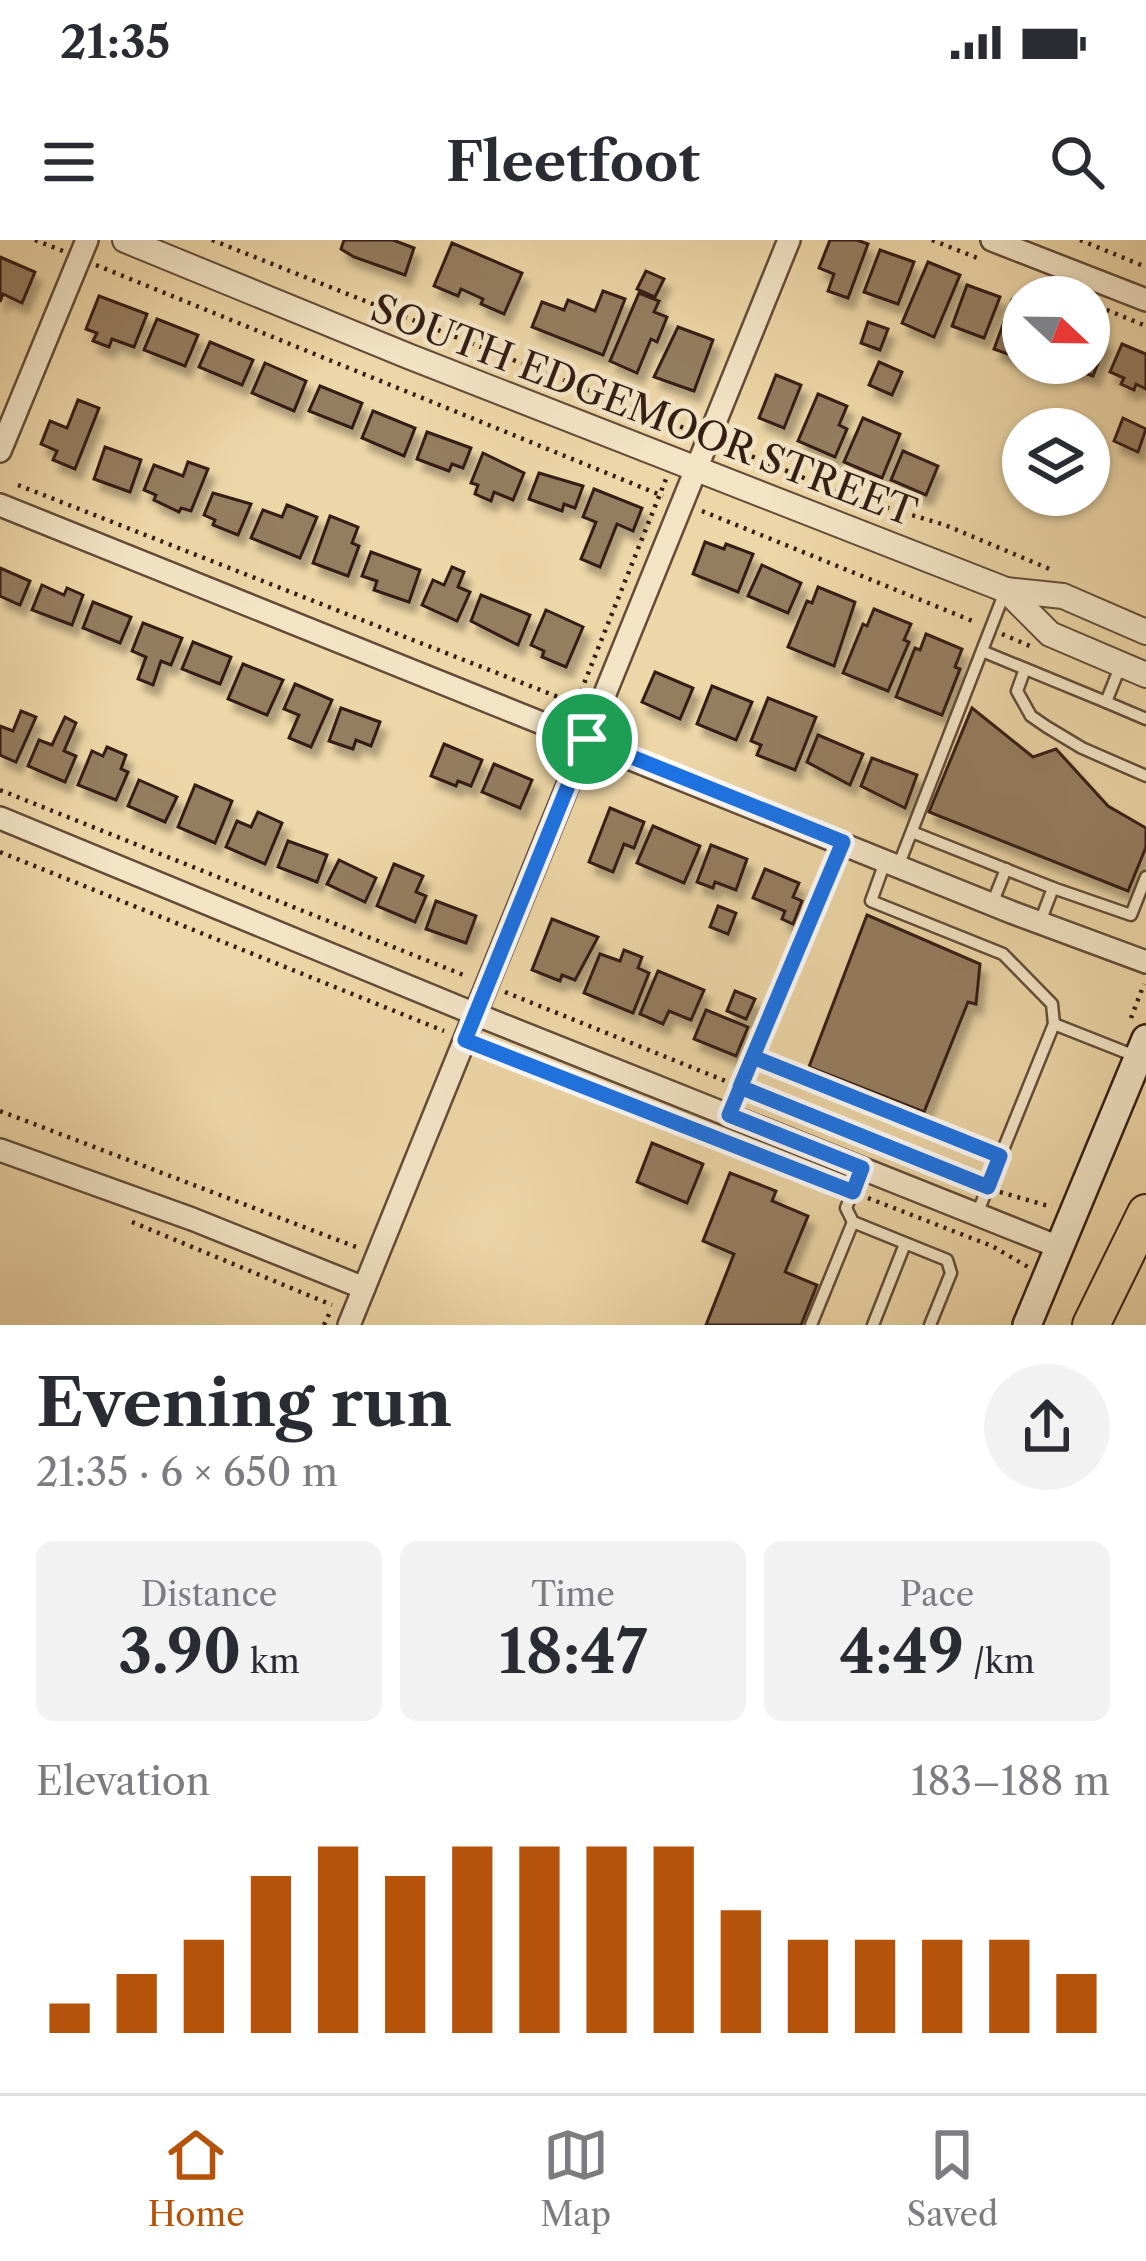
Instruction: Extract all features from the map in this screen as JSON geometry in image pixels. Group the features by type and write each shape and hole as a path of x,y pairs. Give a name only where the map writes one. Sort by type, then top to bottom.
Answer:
{"highway":[{"path":"1091,1325 1146,1213"},
{"path":"1117,1325 1146,1255"}],"main road":[{"path":"1027,1325 1142,1048"}],"street":[{"name":"SOUTH EDGEMOOR STREET","path":"124,240 696,471 1006,590 1063,596 1146,632"},
{"path":"349,1325 789,240"},
{"path":"992,240 1146,300"},
{"path":"0,451 83,249"},
{"path":"0,506 1146,962"},
{"name":"SOUTH EDGEMOOR STREET","path":"1006,590 1050,634 1146,675"},
{"path":"0,818 1061,1248"},
{"path":"0,1150 364,1288"}],"lane":[{"path":"976,1214 1054,1024 1052,1004 1003,954 871,901 912,832 1006,590"},
{"path":"982,652 1146,719"},
{"path":"1106,702 1121,664"},
{"path":"1025,669 1016,691 1031,716 1082,748 1146,776"},
{"path":"912,832 1131,915 1146,877"},
{"path":"729,1115 843,842"},
{"path":"992,904 1006,869"},
{"path":"1040,922 1053,887"},
{"path":"1054,1024 1142,1048"},
{"path":"753,1057 1000,1156"},
{"path":"862,1168 845,1208 853,1222 947,1260 951,1273 930,1325"},
{"path":"811,1325 853,1222"},
{"path":"873,1325 905,1244"}],"path":[{"path":"35,240 83,249 1032,647"},
{"path":"212,240 844,495 945,525 1066,576"},
{"path":"1080,240 1146,267"},
{"path":"1110,311 1146,326"},
{"path":"18,485 576,704"},
{"path":"0,790 988,1187 1052,1207"},
{"path":"0,852 992,1246 1028,1267"},
{"path":"0,1111 356,1247"},
{"path":"120,1217 332,1305"}],"building":[{"path":"344,240 393,240 414,248 405,275 354,257 341,249"},
{"path":"830,240 868,244 848,298 828,291 834,274 819,268"},
{"path":"452,243 522,273 504,314 461,289 458,296 434,286"},
{"path":"880,250 914,262 898,304 864,292"},
{"path":"0,257 35,272 22,303 3,294 0,302"},
{"path":"928,262 960,275 934,337 902,323"},
{"path":"646,271 664,279 655,297 637,289"},
{"path":"967,285 1000,297 984,338 952,326"},
{"path":"603,291 625,299 603,355 532,327 542,302 564,310 568,300 595,311"},
{"path":"639,293 659,301 654,312 667,317 657,342 651,339 637,373 610,361"},
{"path":"99,296 147,314 134,347 112,339 109,347 93,341 97,333 86,329"},
{"path":"157,319 198,335 185,366 144,350"},
{"path":"868,322 888,329 880,350 861,343"},
{"path":"678,327 713,340 694,391 654,377"},
{"path":"1002,327 1002,352 994,349"},
{"path":"210,342 253,360 242,385 199,367"},
{"path":"1122,344 1146,354 1146,389 1121,384 1124,378 1110,372"},
{"path":"879,362 902,372 892,395 869,385"},
{"path":"265,363 306,381 294,411 252,393"},
{"path":"776,375 801,385 784,428 759,418"},
{"path":"320,386 362,403 352,428 309,411"},
{"path":"818,394 847,406 839,425 847,429 835,457 798,441"},
{"path":"78,400 99,408 75,469 53,460 57,451 41,444 50,421 67,428"},
{"path":"373,411 415,428 404,456 362,438"},
{"path":"863,418 900,434 882,478 844,462"},
{"path":"1123,418 1146,429 1138,452 1114,441"},
{"path":"427,432 471,448 463,468 452,464 449,471 417,459"},
{"path":"105,447 141,460 130,492 94,479"},
{"path":"903,451 938,466 926,495 891,480"},
{"path":"483,453 524,473 513,500 494,492 491,501 475,494 478,485 471,483"},
{"path":"188,462 208,469 191,511 181,508 179,512 144,490 154,465 183,476"},
{"path":"539,473 583,486 575,508 564,504 562,511 529,499"},
{"path":"594,489 642,508 633,531 617,524 600,567 581,559 596,522 583,517"},
{"path":"213,493 251,504 238,535 213,525 215,520 204,515"},
{"path":"287,505 317,517 300,558 251,538 263,510 282,517"},
{"path":"330,516 358,527 352,543 359,546 348,576 313,563"},
{"path":"705,542 753,554 738,592 693,574"},
{"path":"371,552 420,570 409,602 374,590 377,581 362,576"},
{"path":"762,565 801,583 788,613 748,596"},
{"path":"452,567 464,572 458,587 470,592 457,621 422,605 433,580 444,585"},
{"path":"0,568 30,581 20,605 0,596"},
{"path":"42,585 64,595 67,588 83,595 72,625 32,610"},
{"path":"818,587 855,602 834,666 788,647"},
{"path":"481,595 530,615 518,645 471,621"},
{"path":"93,602 131,617 120,643 83,628"},
{"path":"874,609 911,624 904,640 909,642 888,691 843,673"},
{"path":"546,610 583,627 566,667 542,657 544,651 531,645"},
{"path":"143,623 182,638 171,665 161,661 153,685 138,679 146,657 132,651"},
{"path":"926,634 962,649 955,667 960,669 942,715 896,697 915,648 920,650"},
{"path":"193,642 231,657 220,684 182,669"},
{"path":"243,664 283,680 267,715 228,699"},
{"path":"655,672 693,688 680,719 642,702"},
{"path":"295,684 332,700 311,747 289,738 299,715 284,709"},
{"path":"712,686 752,702 736,740 697,724"},
{"path":"768,698 816,717 795,770 757,755 761,745 751,741"},
{"path":"341,708 380,722 371,746 356,740 353,749 329,741"},
{"path":"972,708 1033,757 1056,749 1108,806 1146,828 1146,847 1128,891 929,812"},
{"path":"21,711 36,717 16,762 0,755 0,726 13,731"},
{"path":"65,717 76,723 64,751 76,756 65,782 28,766 39,740 52,745"},
{"path":"818,735 863,754 850,785 807,762"},
{"path":"444,744 482,760 471,786 458,781 456,786 431,776"},
{"path":"107,747 126,755 121,769 128,772 116,800 78,785 92,751 103,756"},
{"path":"872,758 917,775 905,808 861,786"},
{"path":"494,764 532,780 520,808 482,792"},
{"path":"139,780 177,797 165,822 128,806"},
{"path":"195,785 232,801 215,843 178,827"},
{"path":"610,808 644,822 634,848 624,844 613,872 589,862"},
{"path":"258,812 282,823 265,864 226,847 237,821 251,827"},
{"path":"653,826 700,846 684,883 637,863"},
{"path":"288,841 327,855 317,882 278,867"},
{"path":"711,845 747,859 736,890 715,882 713,888 697,882"},
{"path":"339,860 376,878 365,902 327,884"},
{"path":"394,864 423,876 416,892 426,896 415,922 377,906"},
{"path":"765,869 799,883 793,897 802,901 793,924 782,919 785,911 753,898"},
{"path":"436,901 476,916 466,943 426,929"},
{"path":"718,906 736,913 728,934 710,927"},
{"path":"867,915 980,964 976,1004 968,1002 924,1112 809,1067"},
{"path":"552,919 598,937 575,980 562,975 560,981 532,970"},
{"path":"624,950 642,957 638,968 649,973 633,1013 584,993 600,954 620,961"},
{"path":"658,971 704,990 691,1020 669,1011 663,1024 640,1014"},
{"path":"735,991 755,999 746,1019 727,1011"},
{"path":"706,1010 748,1027 736,1056 694,1039"},
{"path":"652,1143 703,1164 687,1203 637,1182"},
{"path":"730,1173 776,1191 772,1201 808,1216 785,1272 817,1285 801,1325 706,1325 734,1254 703,1241"}],"route":[{"path":"587,739 465,1040 853,1192 862,1168 729,1115 740,1087 753,1057 1000,1156 988,1187 740,1087 843,842 587,739"}]}
